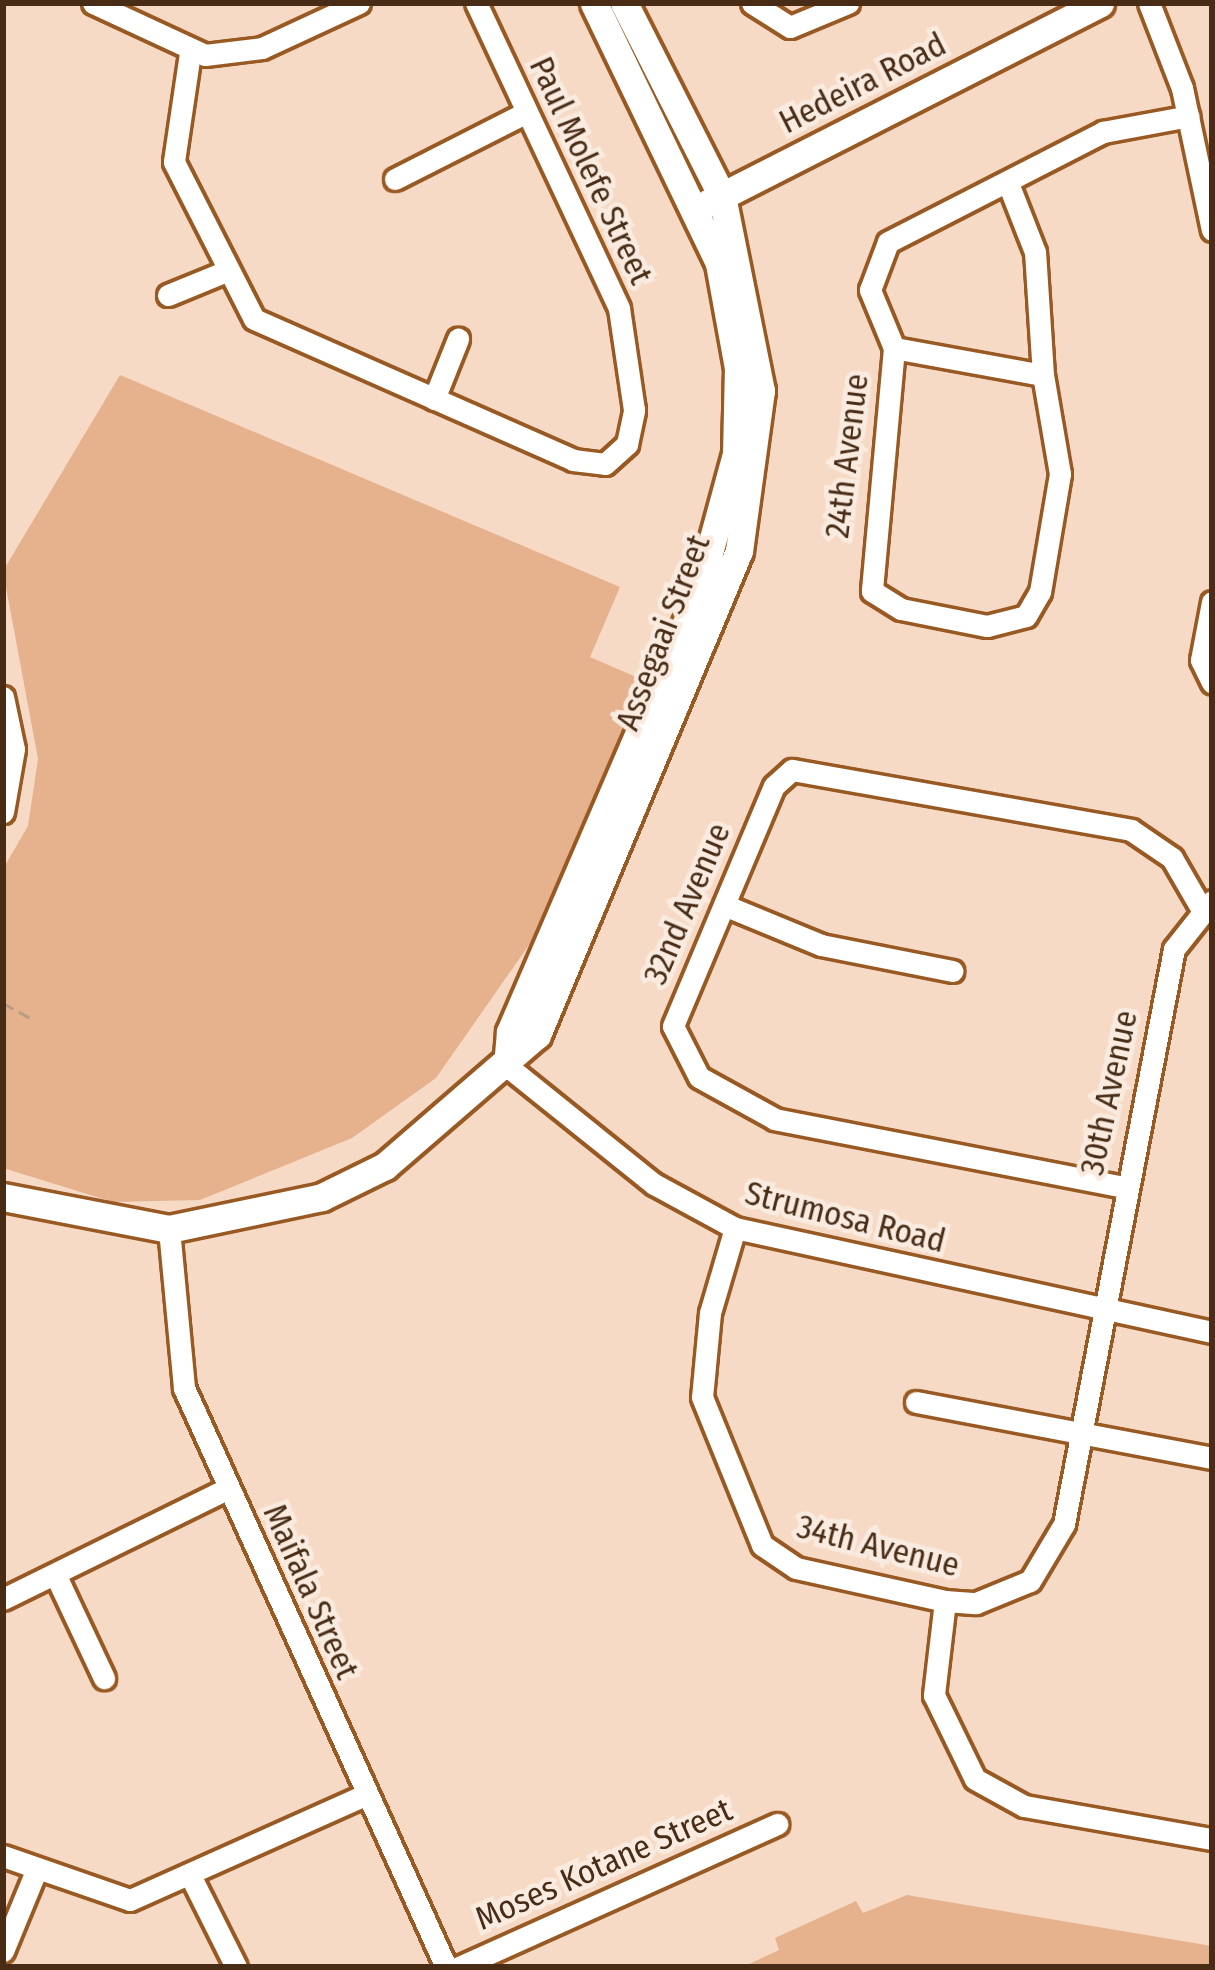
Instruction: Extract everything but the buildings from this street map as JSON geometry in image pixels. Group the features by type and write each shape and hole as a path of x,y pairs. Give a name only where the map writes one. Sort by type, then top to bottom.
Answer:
{"street":[{"path":"93,3 190,53 262,48 359,3"},
{"name":"Paul Molefe Street","path":"190,53 174,162 224,272 268,330 590,465 627,444 619,308 476,3"},
{"name":"Assegaai Street","path":"507,1066 514,1022 696,601 730,488 738,368 718,263 594,3"},
{"name":"Assegaai Street","path":"3,1197 169,1229 322,1197 385,1166 507,1066 537,1035 586,931 739,551 760,392 722,196 624,3"},
{"path":"752,3 790,27 848,3"},
{"name":"Hedeira Road","path":"695,210 1100,3"},
{"path":"1149,3 1190,116 1212,230"},
{"path":"395,179 525,113"},
{"path":"1008,182 1035,252 1043,375 894,348 870,290 878,255 1008,182 1103,132 1190,116"},
{"path":"168,295 224,272"},
{"path":"434,399 458,339"},
{"name":"24th Avenue","path":"894,348 870,584 901,609 986,626 1026,616 1040,592 1060,484 1043,375"},
{"path":"1212,602 1201,660 1212,683"},
{"path":"3,697 14,749 3,812"},
{"name":"32nd Avenue","path":"1124,1187 804,1129 699,1077 673,1026 774,786 806,769 1131,830 1172,859 1206,905"},
{"path":"724,905 821,944 952,971"},
{"name":"30th Avenue","path":"1102,1312 1174,949 1206,905"},
{"name":"Strumosa Road","path":"507,1066 654,1184 735,1228 1102,1312 1212,1332"},
{"name":"34th Avenue","path":"735,1228 702,1397 754,1535 796,1568 945,1601 997,1598 1045,1566 1080,1432 1102,1312"},
{"name":"Maifala Street","path":"169,1229 184,1388 446,1967"},
{"path":"916,1402 1212,1458"},
{"path":"3,1599 227,1489"},
{"path":"56,1576 104,1678"},
{"path":"945,1601 934,1695 975,1779 1024,1806 1212,1839"},
{"path":"3,1856 112,1900 193,1881 365,1795"},
{"name":"Moses Kotane Street","path":"459,1967 777,1824"},
{"path":"3,1951 35,1871"},
{"path":"193,1881 236,1967"}],"path":[{"path":"3,1003 34,1020"}],"shaded area":[{"path":"120,375 620,587 590,657 643,680 545,922 436,1078 352,1138 200,1200 113,1202 3,1168 3,869 28,826 38,759 3,571"},
{"path":"907,1895 1212,1946 1212,1967 743,1967 779,1950 775,1938 856,1901 863,1913"}]}
